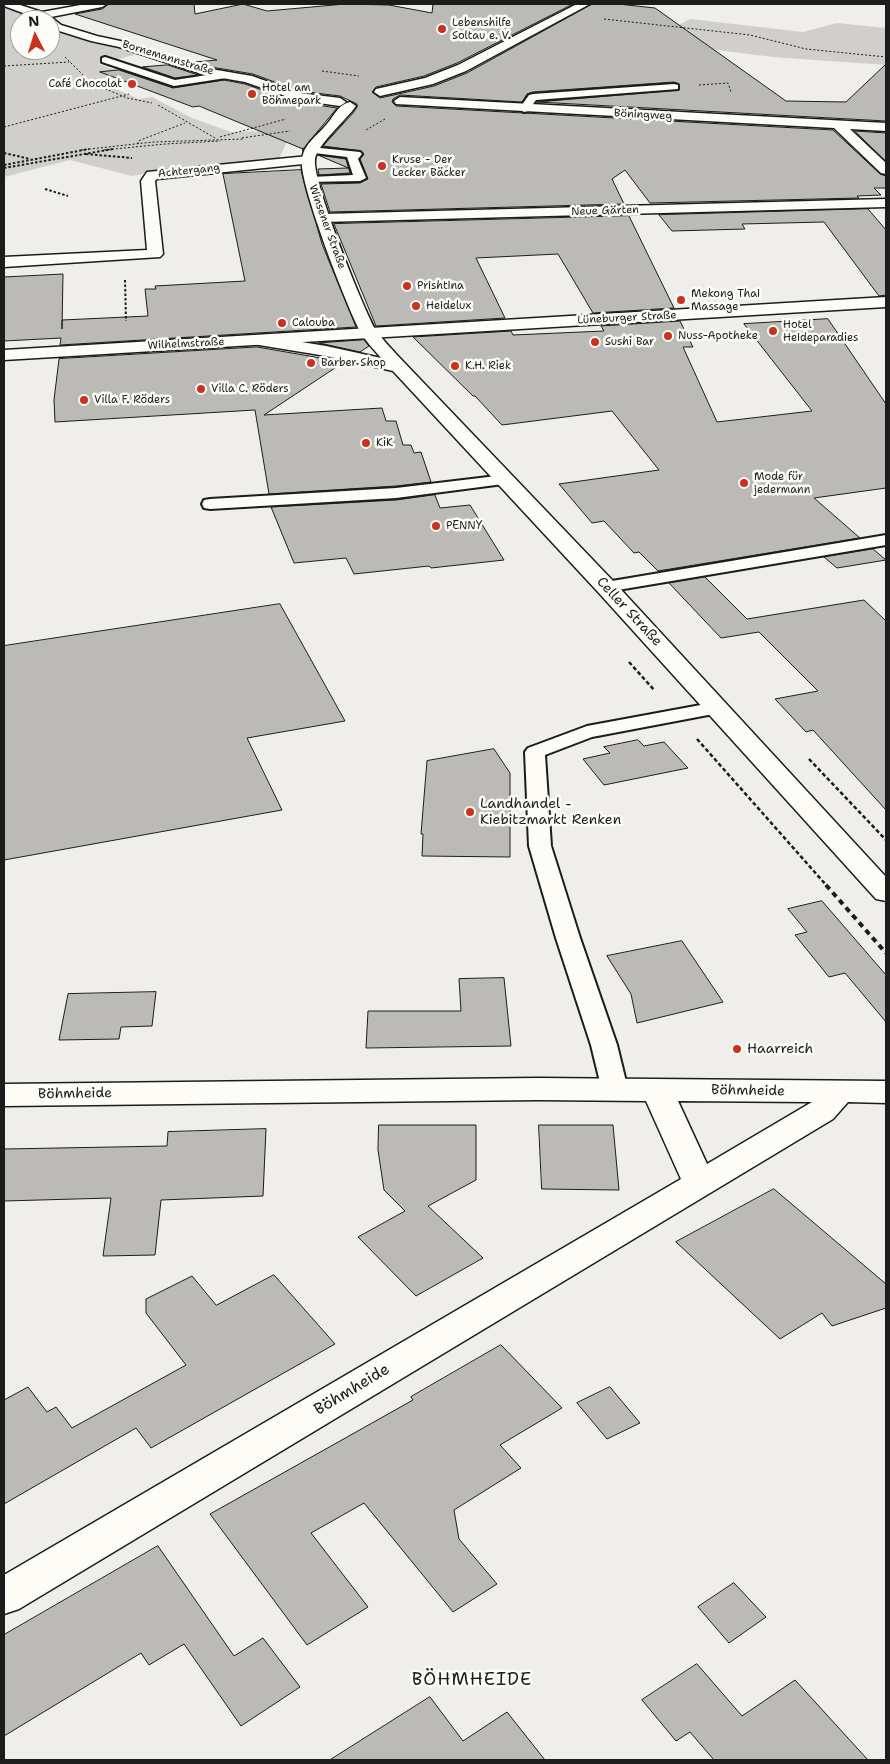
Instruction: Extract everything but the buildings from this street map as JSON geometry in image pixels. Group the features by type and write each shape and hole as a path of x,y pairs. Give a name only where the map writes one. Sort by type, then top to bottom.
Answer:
{"street":[{"name":"Bornemannstraße","path":"7,4 24,10"},
{"path":"60,15 102,4"},
{"path":"429,81 427,85 394,105 375,92 429,81 462,68 585,4"},
{"name":"Bornemannstraße","path":"60,28 95,39 122,44 209,72 248,79 297,96 352,103 346,123 334,126 309,155"},
{"name":"Böningweg","path":"394,105 524,109 886,127"},
{"path":"840,126 886,170"},
{"name":"Winsener Straße","path":"309,155 311,180 323,218 368,333"},
{"name":"Achtergang","path":"4,262 155,254 148,181 152,175 309,155"},
{"name":"Neue Gärten","path":"323,218 886,203"},
{"name":"Lüneburger Straße","path":"368,333 886,302"},
{"name":"Wilhelmstraße","path":"4,355 368,333"},
{"name":"Celler Straße","path":"368,333 606,587 886,893"},
{"path":"259,340 326,351 398,367"},
{"name":"Böhmheide","path":"4,1095 615,1090 886,1092"},
{"path":"657,1090 700,1184"},
{"name":"Böhmheide","path":"4,1596 822,1111 839,1092"}],"lane":[{"path":"143,51 105,60 174,83 226,75"},
{"path":"524,109 532,97 674,86"},
{"path":"309,155 356,154 352,158 360,178 311,180"},
{"path":"210,504 396,493 505,480"},
{"path":"606,587 886,540"},
{"path":"615,1090 604,1045 568,938 540,846 535,752 586,732 716,708"}],"path":[{"path":"603,19 750,35 806,49 886,57"},
{"path":"4,66 70,62 68,59"},
{"path":"322,71 362,75"},
{"path":"674,86 728,82 731,92"},
{"path":"4,127 121,96 160,106 186,123 215,138"},
{"path":"363,131 394,105"},
{"path":"4,165 31,159 138,144 215,138 292,116"},
{"path":"138,144 138,141 186,123"},
{"path":"238,139 294,131"},
{"path":"4,154 31,159"},
{"path":"78,154 138,159"},
{"path":"45,189 68,196"},
{"path":"125,255 126,322"}],"shaded area":[{"path":"4,6 17,10 10,10 10,60 60,60 60,30 96,42 129,48 138,54 98,64 127,74 95,80 139,99 152,97 192,118 231,132 265,131 289,137 279,159 170,169 132,176 70,160 4,177"},
{"path":"690,19 803,32 837,23 886,28 886,65 773,57 622,38 677,26"}],"place":[{"name":"Lebenshilfe Soltau e. V.","path":"442,29"},
{"name":"Café Chocolat","path":"132,84"},
{"name":"Hotel am Böhmepark","path":"252,94"},
{"name":"Kruse - Der Lecker Bäcker","path":"382,166"},
{"name":"Prishtina","path":"407,286"},
{"name":"Mekong Thai Massage","path":"681,300"},
{"name":"Heidelux","path":"416,306"},
{"name":"Calouba","path":"282,323"},
{"name":"Hotel Heideparadies","path":"773,331"},
{"name":"Nuss-Apotheke","path":"668,336"},
{"name":"Sushi Bar","path":"595,342"},
{"name":"Barber Shop","path":"311,363"},
{"name":"K.H. Riek","path":"455,366"},
{"name":"Villa C. Röders","path":"201,389"},
{"name":"Villa F. Röders","path":"84,400"},
{"name":"KiK","path":"366,443"},
{"name":"Mode für jedermann","path":"744,483"},
{"name":"PENNY","path":"436,526"},
{"name":"Landhandel - Kiebitzmarkt Renken","path":"470,812"},
{"name":"Haarreich","path":"737,1049"}],"district":[{"name":"BÖHMHEIDE","path":"472,1680"}]}
